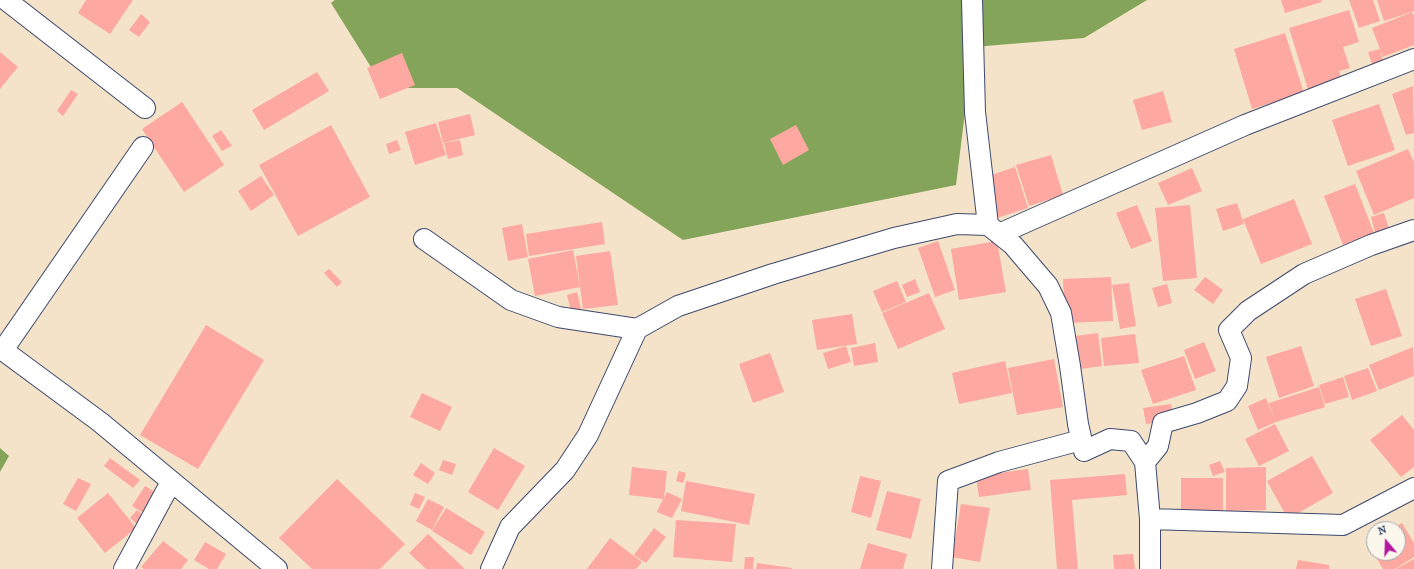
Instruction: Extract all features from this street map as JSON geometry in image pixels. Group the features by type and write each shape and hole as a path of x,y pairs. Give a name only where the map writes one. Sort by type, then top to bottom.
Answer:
{"street":[{"path":"6,0 145,108"},
{"path":"972,0 974,112 994,229 1013,245 1048,286 1061,313 1078,424 1084,451 1110,439 1131,441 1145,462 1150,519 1150,569"},
{"path":"491,569 510,527 565,470 588,435 637,329 678,306 773,274 894,238 957,224 994,229 1245,125 1414,59"},
{"path":"143,147 1,349 100,422 277,569"},
{"path":"1145,462 1158,446 1163,423 1197,413 1227,401 1237,386 1241,358 1229,330 1248,312 1304,274 1371,244 1414,230"},
{"path":"424,239 511,300 558,317 637,329"},
{"path":"942,569 948,481 999,462 1081,440"},
{"path":"124,569 171,482"},
{"path":"1150,519 1343,525 1414,488"}],"green space":[{"path":"335,0 1147,0 1084,38 973,47 956,185 683,240 457,88 384,88 331,3"},
{"path":"0,448 9,456 0,472"}],"building":[{"path":"86,0 133,0 110,34 78,13"},
{"path":"1281,0 1321,0 1322,2 1285,13"},
{"path":"1349,0 1373,0 1380,21 1359,28"},
{"path":"1377,0 1414,0 1414,11 1384,21"},
{"path":"1349,10 1359,42 1343,47 1350,68 1339,71 1344,86 1310,96 1289,28"},
{"path":"1412,12 1414,16 1414,45 1383,57 1372,28"},
{"path":"141,14 150,22 139,37 129,30"},
{"path":"1285,33 1304,93 1252,109 1234,49"},
{"path":"1380,49 1383,61 1372,64 1368,52"},
{"path":"0,52 18,67 0,89"},
{"path":"402,53 415,85 380,99 367,68"},
{"path":"317,72 329,91 264,130 252,110"},
{"path":"1413,86 1414,133 1406,135 1392,94"},
{"path":"71,90 78,94 63,116 57,111"},
{"path":"1163,91 1172,122 1142,130 1133,100"},
{"path":"182,102 224,165 184,192 142,129"},
{"path":"1379,104 1395,150 1348,166 1332,120"},
{"path":"470,114 475,135 443,143 438,122"},
{"path":"436,123 446,155 415,165 405,132"},
{"path":"331,125 370,197 298,236 259,165"},
{"path":"796,125 809,150 783,165 770,139"},
{"path":"221,130 232,146 222,151 212,136"},
{"path":"397,140 401,150 389,154 386,144"},
{"path":"460,140 463,155 448,159 444,143"},
{"path":"1408,149 1414,162 1414,198 1374,215 1356,171"},
{"path":"1051,155 1063,195 1029,206 1016,165"},
{"path":"1015,167 1028,208 997,218 985,177"},
{"path":"1192,168 1202,191 1168,205 1158,183"},
{"path":"261,176 274,195 251,211 238,191"},
{"path":"1355,184 1374,233 1343,245 1324,196"},
{"path":"1294,199 1312,244 1261,264 1243,219"},
{"path":"1237,203 1244,224 1223,231 1216,209"},
{"path":"1137,205 1152,241 1131,249 1116,213"},
{"path":"1190,205 1197,278 1163,281 1155,208"},
{"path":"1384,213 1390,231 1376,236 1371,217"},
{"path":"602,222 605,244 529,256 526,234"},
{"path":"522,224 528,257 508,261 502,228"},
{"path":"938,241 955,290 935,297 918,248"},
{"path":"997,241 1006,292 959,300 951,249"},
{"path":"573,250 580,287 535,296 528,259"},
{"path":"610,251 618,305 583,309 576,256"},
{"path":"329,269 342,282 337,287 324,273"},
{"path":"1111,277 1113,321 1065,323 1063,279"},
{"path":"1205,277 1223,290 1213,304 1194,290"},
{"path":"915,279 920,292 907,297 902,285"},
{"path":"897,281 906,302 882,312 873,291"},
{"path":"1129,283 1136,326 1120,329 1112,285"},
{"path":"1167,284 1172,303 1158,307 1152,288"},
{"path":"1386,289 1402,336 1371,346 1355,299"},
{"path":"577,292 582,312 572,315 567,295"},
{"path":"929,293 945,329 898,349 882,313"},
{"path":"852,314 857,344 817,350 812,320"},
{"path":"206,325 264,360 198,469 140,435"},
{"path":"1098,333 1102,366 1073,370 1068,337"},
{"path":"1135,334 1139,363 1104,366 1101,338"},
{"path":"1204,342 1216,371 1195,379 1184,350"},
{"path":"875,343 878,362 854,366 851,348"},
{"path":"846,346 851,362 828,369 823,353"},
{"path":"1301,346 1314,386 1279,398 1266,357"},
{"path":"1413,347 1414,376 1379,390 1369,365"},
{"path":"770,353 784,392 753,403 739,364"},
{"path":"1184,356 1196,390 1153,404 1141,370"},
{"path":"1054,359 1063,407 1017,415 1008,368"},
{"path":"1005,361 1012,393 959,404 952,373"},
{"path":"1368,368 1377,391 1352,400 1344,376"},
{"path":"1343,377 1349,397 1325,404 1319,385"},
{"path":"1319,387 1325,407 1276,422 1258,430 1248,406 1266,398 1274,418 1269,403"},
{"path":"422,393 452,407 440,431 410,417"},
{"path":"1171,404 1173,420 1146,424 1143,408"},
{"path":"1402,415 1414,430 1414,467 1401,477 1370,440"},
{"path":"1275,424 1289,451 1259,466 1245,439"},
{"path":"494,448 525,466 498,510 468,492"},
{"path":"1312,456 1333,493 1288,519 1267,481"},
{"path":"110,458 140,480 133,488 104,466"},
{"path":"443,460 456,464 452,475 439,470"},
{"path":"1220,461 1225,472 1213,476 1209,465"},
{"path":"421,463 435,473 428,484 413,475"},
{"path":"632,467 667,471 664,498 667,492 682,499 672,518 657,512 663,499 629,495"},
{"path":"1266,467 1266,510 1226,511 1226,468"},
{"path":"1028,469 1031,490 979,497 976,476"},
{"path":"679,471 686,473 683,483 676,481"},
{"path":"1125,474 1127,495 1072,500 1078,569 1057,569 1050,480"},
{"path":"860,476 881,481 871,518 851,512"},
{"path":"78,478 91,484 76,511 63,504"},
{"path":"1181,478 1223,478 1223,514 1181,514"},
{"path":"337,479 405,544 380,569 312,569 279,538"},
{"path":"686,481 755,494 749,525 681,511"},
{"path":"145,486 158,494 145,514 132,506"},
{"path":"887,491 921,499 911,539 876,530"},
{"path":"108,493 136,528 105,553 77,518"},
{"path":"415,493 425,497 419,509 410,505"},
{"path":"428,499 444,507 432,530 416,521"},
{"path":"961,504 990,508 980,562 952,557"},
{"path":"446,508 485,532 471,555 432,531"},
{"path":"137,510 146,518 139,526 130,518"},
{"path":"676,520 736,524 732,562 673,557"},
{"path":"654,528 666,537 646,563 634,555"},
{"path":"1406,530 1414,543 1414,557 1395,569 1383,569 1378,561 1406,561"},
{"path":"428,534 465,569 426,569 409,553"},
{"path":"610,538 642,562 636,569 587,569"},
{"path":"163,541 188,560 181,569 144,569 141,567"},
{"path":"205,542 226,554 217,569 209,569 194,560"},
{"path":"868,543 907,554 903,569 860,569"},
{"path":"1133,554 1135,569 1114,569 1113,555"},
{"path":"745,557 754,557 753,569 744,569"},
{"path":"1414,559 1414,569 1396,569"},
{"path":"1298,560 1329,565 1329,569 1296,569"},
{"path":"757,563 792,568 792,569 756,569"}]}
